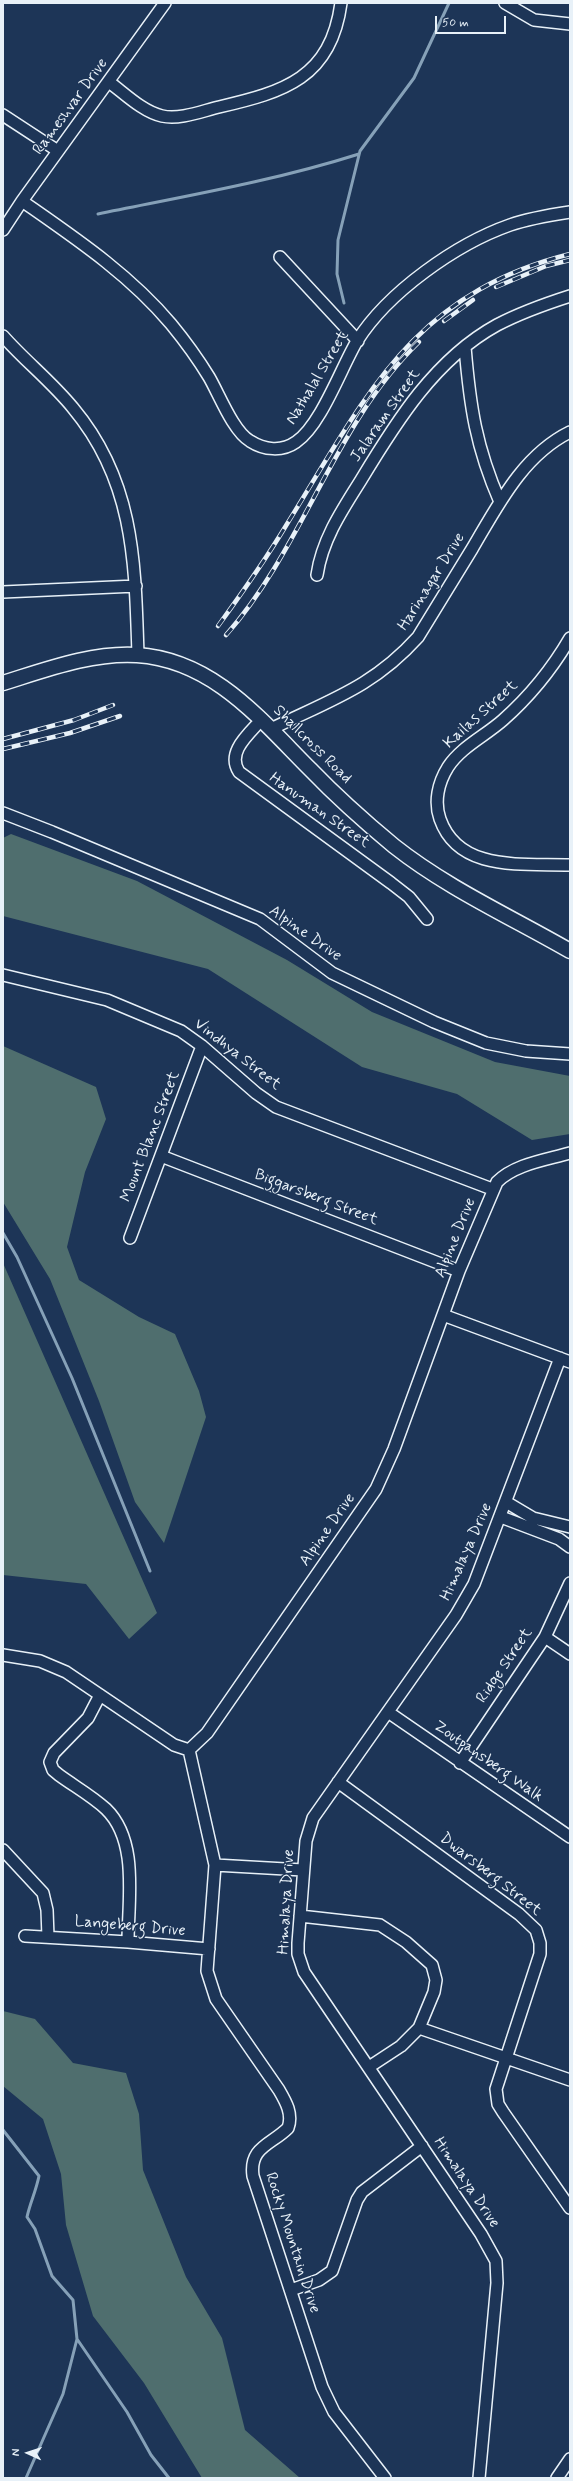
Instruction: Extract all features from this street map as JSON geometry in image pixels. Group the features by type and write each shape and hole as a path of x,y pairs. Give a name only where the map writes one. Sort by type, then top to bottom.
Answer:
{"street":[{"name":"Rameshvar Drive","path":"3,230 22,201 165,3"},
{"path":"109,82 148,110 163,116 193,113 268,95 297,81 321,59 331,42 341,3"},
{"path":"505,3 534,20 570,24"},
{"path":"3,115 58,151"},
{"name":"Nathalal Street","path":"22,201 106,261 156,308 191,349 241,432 248,440 256,445 274,449 296,443 301,438 323,405 358,341 392,300 420,277 458,251 484,236 529,219 570,212"},
{"path":"280,257 358,341"},
{"name":"Jalaram Street","path":"317,575 326,540 385,440 436,373 465,347 498,325 540,306 570,296"},
{"path":"3,336 69,403 96,440 111,469 126,512 134,557 138,655"},
{"path":"465,347 475,435 488,475 500,502"},
{"name":"Harinagar Drive","path":"267,724 332,701 370,680 406,651 418,637 500,502 526,466 541,451 570,432"},
{"path":"3,592 136,586"},
{"name":"Kailas Street","path":"570,638 545,676 529,695 502,721 462,751 448,767 440,782 437,805 439,815 447,833 459,847 474,857 499,862 570,865"},
{"name":"Shallcross Road","path":"3,683 85,660 138,655 180,664 204,675 233,694 267,724 315,774 395,846 466,893 570,951"},
{"name":"Hanuman Street","path":"267,724 236,752 234,759 239,772 391,883 409,898 427,919"},
{"name":"Alpine Drive","path":"3,813 52,832 260,920 332,973 434,1022 500,1046 541,1053 570,1054"},
{"name":"Vindhya Street","path":"3,975 107,1000 181,1031 202,1046 256,1093 276,1107 492,1190"},
{"name":"Mount Blanc Street","path":"130,1238 202,1046"},
{"name":"Alpine Drive","path":"189,1750 207,1734 376,1489 394,1450 459,1271 492,1190 505,1174 570,1153"},
{"name":"Biggarsberg Street","path":"161,1156 459,1271"},
{"path":"443,1315 565,1360"},
{"name":"Himalaya Drive","path":"478,2478 496,2299 496,2261 481,2234 304,1972 298,1954 303,1870 308,1830 316,1813 388,1712 465,1599 501,1517 565,1360"},
{"path":"506,1502 534,1518 570,1527"},
{"path":"501,1517 559,1539 570,1547"},
{"name":"Ridge Street","path":"460,1763 545,1637 570,1583"},
{"path":"545,1637 570,1654"},
{"path":"3,1655 29,1658 52,1665 100,1695 174,1745 189,1750"},
{"path":"100,1695 83,1724 54,1753 50,1762 53,1770 106,1810 113,1818 124,1842 129,1862 128,1942"},
{"name":"Zoutpansberg Walk","path":"388,1712 460,1763 570,1837"},
{"name":"Rocky Mountain Drive","path":"189,1750 215,1865 208,1971 212,1990 287,2104 290,2123 288,2128 259,2150 253,2158 252,2166 329,2404 386,2478"},
{"name":"Dwarsberg Street","path":"338,1782 513,1909 536,1930 540,1943 538,1961 496,2089 498,2104 570,2208"},
{"path":"3,1850 43,1893 47,1910 48,1937"},
{"path":"215,1865 303,1870"},
{"path":"300,1916 380,1925 427,1960 435,1971 434,1992 419,2028 401,2046 369,2067"},
{"name":"Langeberg Drive","path":"25,1936 128,1942 209,1949"},
{"path":"419,2028 506,2056 570,2080"},
{"path":"291,2290 319,2280 332,2271 357,2200 362,2192 422,2146"},
{"path":"557,2478 570,2459"}],"green space":[{"path":"11,834 137,881 287,960 372,1012 495,1062 570,1076 570,1134 532,1140 457,1094 362,1067 208,969 3,916 3,838"},
{"path":"3,1046 96,1087 106,1119 85,1172 67,1247 79,1280 139,1317 175,1334 199,1391 206,1417 164,1543 135,1502 99,1401 50,1279 3,1202"},
{"path":"3,1263 157,1613 129,1639 86,1584 3,1575"},
{"path":"3,2011 35,2019 73,2063 126,2073 139,2114 143,2170 186,2277 222,2338 245,2430 300,2478 202,2478 144,2383 93,2316 66,2225 61,2174 43,2119 3,2086"}],"waterway":[{"path":"344,303 337,274 338,240 360,151 414,78 449,3"},
{"path":"98,214 262,180 327,164 359,154"},
{"path":"3,1233 17,1257 72,1378 150,1571"},
{"path":"3,2130 39,2176 27,2217 35,2229 52,2276 73,2300 77,2339 127,2412 151,2455 169,2478"},
{"path":"26,2478 63,2394 77,2339"}],"railway":[{"path":"218,626 271,550 369,393 398,356 431,324 470,295 515,272 570,254"},
{"path":"496,287 546,266 570,260"},
{"path":"444,321 473,300"},
{"path":"226,635 253,601 277,564 341,448 364,410 390,375 419,342"},
{"path":"3,739 74,720 113,705"},
{"path":"3,749 70,733 120,716"}]}
